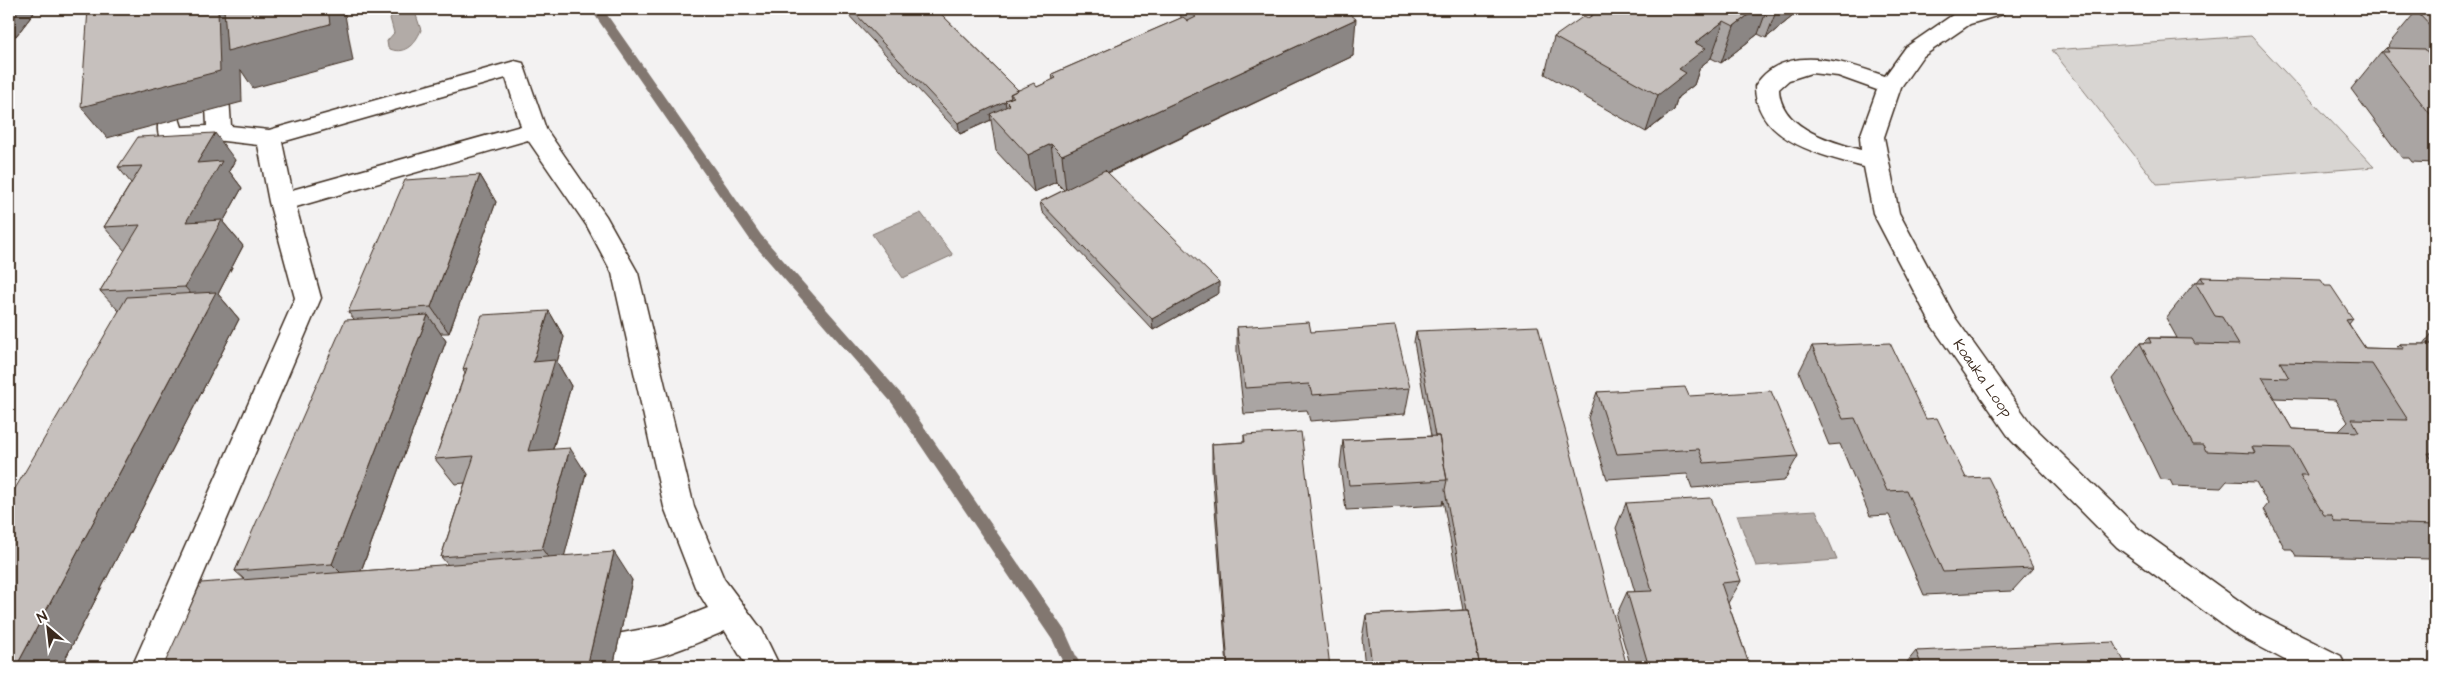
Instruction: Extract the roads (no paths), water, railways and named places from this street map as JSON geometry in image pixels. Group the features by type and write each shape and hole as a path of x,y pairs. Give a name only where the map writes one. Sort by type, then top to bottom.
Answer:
{"street":[{"path":"212,9 219,133"},
{"name":"Koauka Loop","path":"1995,9 1962,19 1914,52 1890,86 1872,137 1875,162 1886,213 1946,326 2021,432 2128,538 2245,623 2329,667"},
{"path":"1875,162 1802,138 1781,122 1769,105 1767,86 1778,75 1798,66 1830,66 1890,86"},
{"path":"170,121 171,136 219,133 269,138 516,68 534,130 597,222 625,274 679,507 711,587 750,640 764,667"},
{"path":"282,202 534,130"},
{"path":"148,667 308,298 282,202 269,138"},
{"path":"617,650 666,640 731,614"}],"waterway":[{"path":"598,9 598,12 756,238 897,399 1059,636 1073,667"}]}
